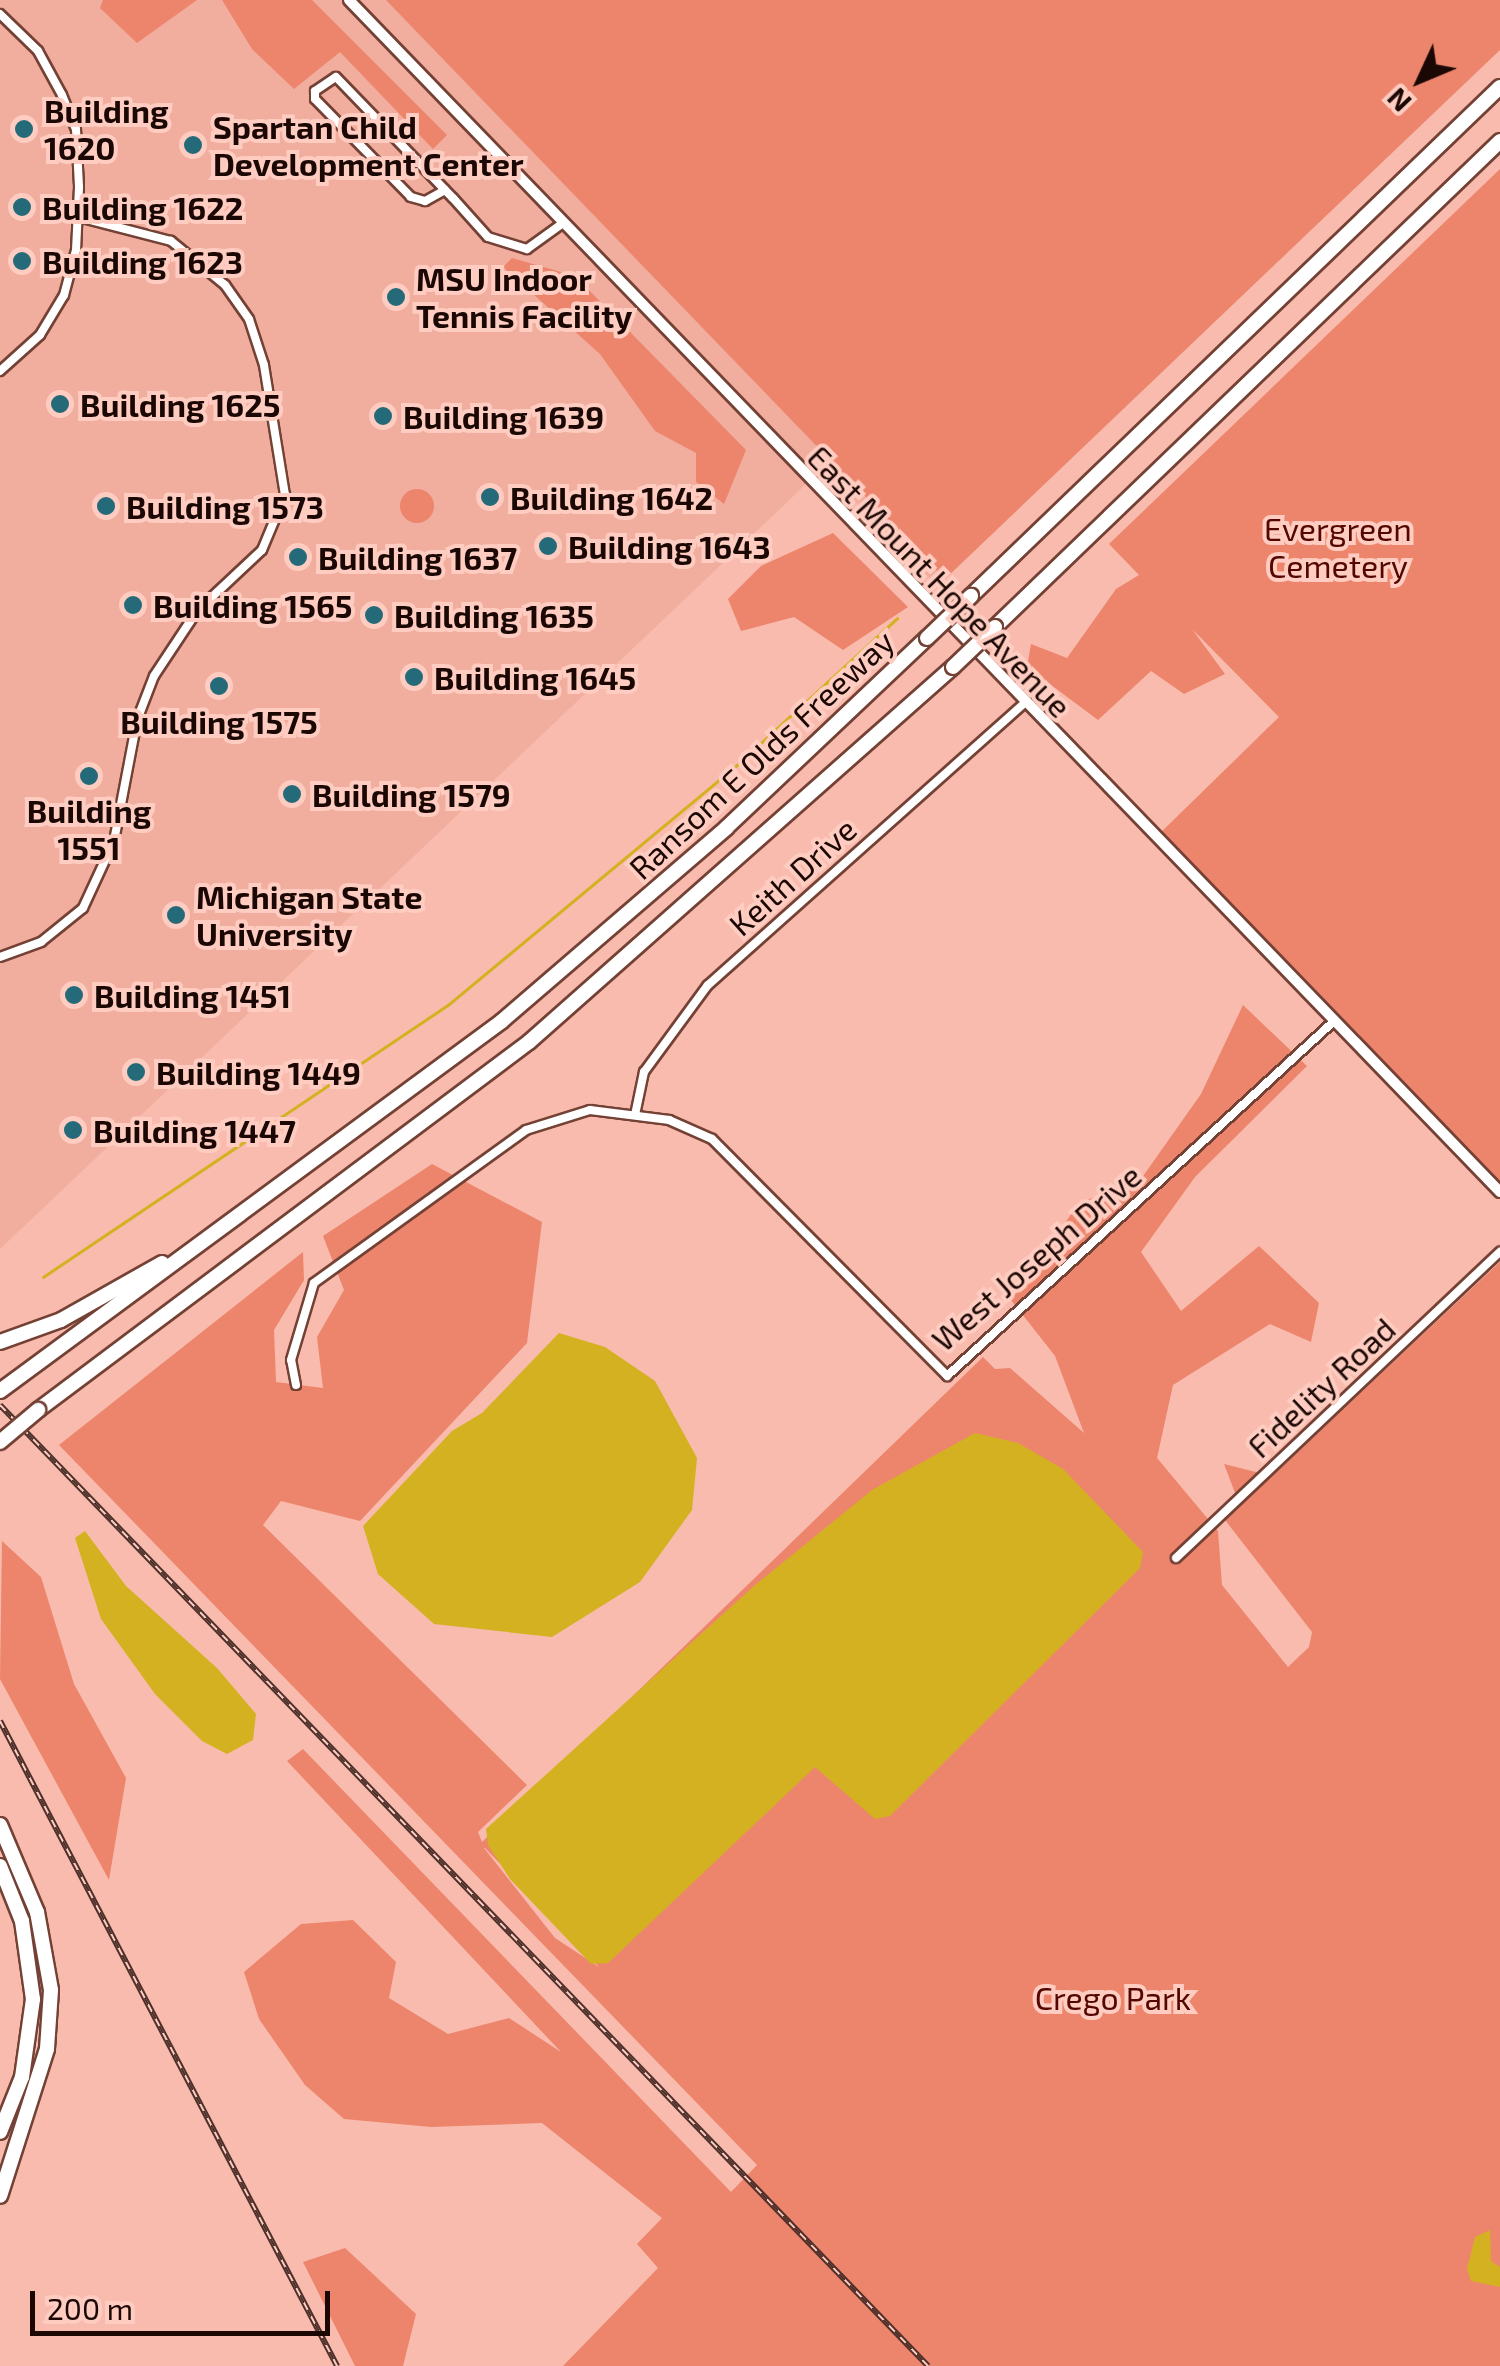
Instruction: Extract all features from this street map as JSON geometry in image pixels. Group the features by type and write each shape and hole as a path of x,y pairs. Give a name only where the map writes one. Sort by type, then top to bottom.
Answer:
{"highway":[{"name":"Ransom E Olds Freeway","path":"6,1386 228,1225 557,975 972,596 1500,87"},
{"name":"Ransom E Olds Freeway","path":"0,1442 529,1042 953,667 1500,141"},
{"path":"0,1342 61,1320 228,1225"},
{"path":"0,1825 31,1894 48,1959 49,2030 38,2087 0,2196"},
{"path":"0,1866 22,1922 33,1999 22,2077 0,2132"},
{"path":"0,2162 38,2087"}],"street":[{"name":"East Mount Hope Avenue","path":"349,0 1023,704 1500,1192"},
{"path":"0,14 38,51 76,129 78,217 64,294 40,334 0,371"},
{"path":"445,190 426,202 411,197 315,91 336,78 445,190 488,237 506,246 527,249 563,223"},
{"path":"0,957 65,926 103,875 139,713 154,676 197,610 262,550 285,496 264,365 249,319 225,285 171,241 78,217"},
{"name":"Keith Drive","path":"634,1115 644,1072 708,984 1023,704"},
{"name":"West Joseph Drive","path":"634,1115 669,1120 712,1139 948,1376 1332,1023"},
{"path":"296,1385 292,1360 300,1317 314,1283 328,1270 539,1123 573,1110 634,1115"},
{"name":"Fidelity Road","path":"1176,1558 1500,1252"}],"shaded area":[{"name":"Michigan State University","path":"0,0 1500,0 1500,34 931,580 823,468 0,1249"},
{"path":"559,1333 605,1347 655,1381 697,1458 692,1510 640,1582 552,1637 434,1624 378,1574 363,1526 452,1431 482,1413"},
{"path":"975,1433 1018,1443 1063,1469 1143,1552 1140,1568 890,1816 875,1819 815,1767 608,1963 591,1964 510,1879 488,1845 486,1829 754,1586 872,1490"},
{"path":"85,1531 126,1586 217,1668 256,1714 253,1740 227,1754 202,1741 155,1694 101,1619 75,1538"},
{"path":"1490,2230 1491,2261 1500,2267 1500,2287 1471,2281 1467,2269 1475,2237"}],"green space":[{"path":"103,0 197,0 137,43 100,8"},
{"path":"222,0 312,0 447,135 433,149 340,52 294,89 252,49"},
{"path":"386,0 1500,0 1500,50 945,579"},
{"name":"Evergreen Cemetery","path":"1500,169 1500,1185 1154,839 1279,717 1192,629 1225,674 1184,694 1151,671 1098,720 1027,667 1031,644 1067,658 1116,589 1139,575 1109,544"},
{"path":"512,258 575,276 746,450 724,504 696,482 696,453 655,431 600,354 503,267"},
{"path":"417,489 429,494 434,506 429,518 417,523 405,518 400,506 405,494"},
{"path":"833,533 908,607 843,650 794,617 741,631 728,599 761,566"},
{"name":"Crego Park","path":"1243,1005 1307,1066 1195,1177 1141,1252 1181,1311 1259,1246 1319,1303 1311,1342 1270,1324 1173,1385 1157,1458 1218,1531 1222,1585 1288,1667 1309,1647 1312,1632 1225,1520 1240,1506 1224,1464 1272,1476 1500,1262 1500,2366 563,2366 658,2268 637,2244 662,2218 542,2123 431,2127 344,2119 305,2085 259,2019 244,1972 301,1924 353,1920 396,1962 389,1998 448,2034 509,2018 561,2052 287,1761 303,1749 731,2192 757,2165 59,1445 303,1252 304,1280 274,1330 276,1382 323,1388 317,1337 344,1290 323,1236 432,1164 542,1222 527,1343 360,1521 281,1501 263,1525 527,1785 478,1832 482,1842 983,1357 995,1369 1010,1368 1084,1433 1055,1356 1011,1300 1079,1203 1141,1179 1201,1094","holes":["484,1848 599,1967 555,1938"]},
{"path":"2,1541 41,1577 74,1684 126,1778 109,1880 0,1679"},
{"path":"345,2248 416,2314 403,2366 355,2366 303,2262"}],"waterway":[{"path":"43,1277 448,1005 739,763 897,618"}],"railway":[{"path":"0,1405 928,2366"},
{"path":"0,1721 337,2366"}],"place":[{"name":"Building 1620","path":"24,129"},
{"name":"Spartan Child Development Center","path":"193,145"},
{"name":"Building 1622","path":"22,207"},
{"name":"Building 1623","path":"22,261"},
{"name":"MSU Indoor Tennis Facility","path":"396,297"},
{"name":"Building 1625","path":"60,404"},
{"name":"Building 1639","path":"383,416"},
{"name":"Building 1642","path":"490,497"},
{"name":"Building 1573","path":"106,506"},
{"name":"Building 1643","path":"548,546"},
{"name":"Building 1637","path":"298,557"},
{"name":"Building 1565","path":"133,605"},
{"name":"Building 1635","path":"374,615"},
{"name":"Building 1645","path":"414,677"},
{"name":"Building 1575","path":"219,686"},
{"name":"Building 1551","path":"89,776"},
{"name":"Building 1579","path":"292,794"},
{"name":"Michigan State University","path":"176,915"},
{"name":"Building 1451","path":"74,995"},
{"name":"Building 1449","path":"136,1072"},
{"name":"Building 1447","path":"73,1130"}]}
